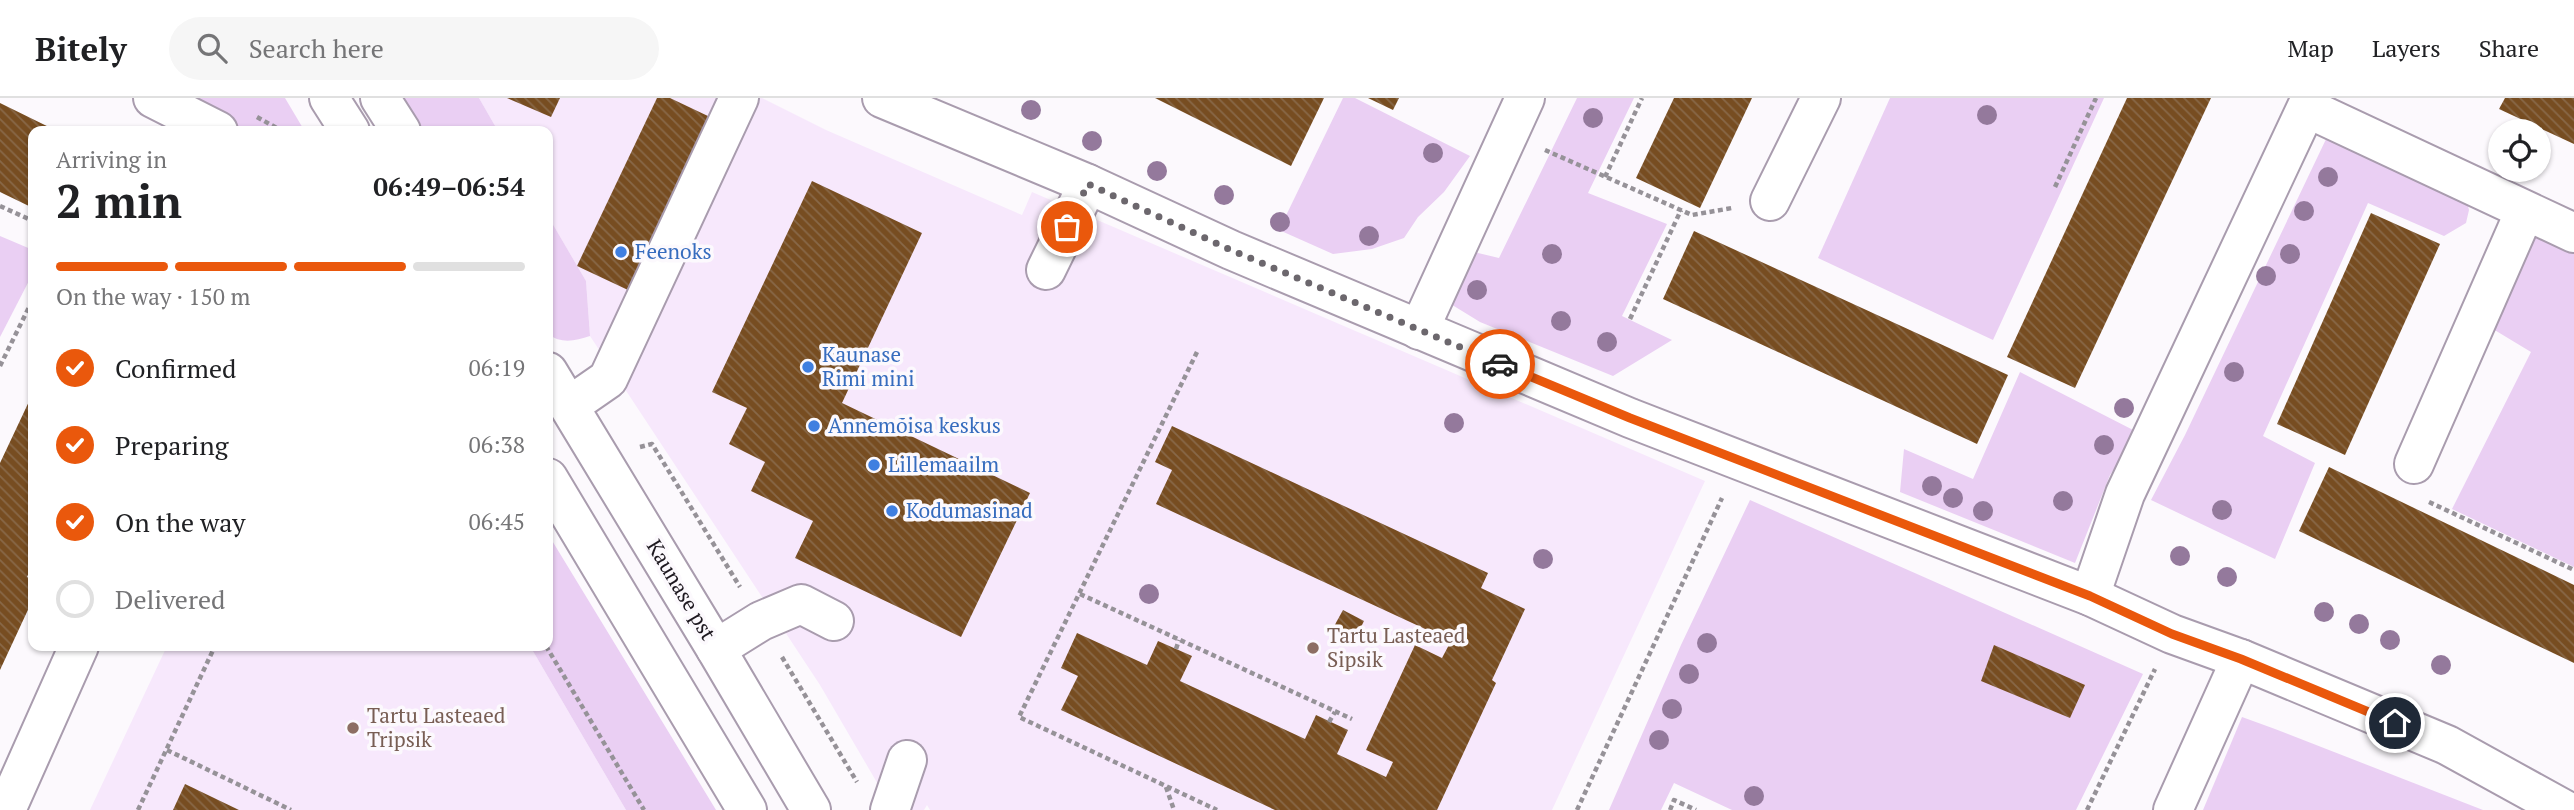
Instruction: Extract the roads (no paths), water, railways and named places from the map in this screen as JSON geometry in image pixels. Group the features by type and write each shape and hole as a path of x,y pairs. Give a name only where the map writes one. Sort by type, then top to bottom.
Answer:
{"street":[{"path":"153,98 208,126"},
{"path":"329,98 346,126"},
{"path":"569,407 608,379 739,98"},
{"path":"882,98 1088,184 1231,250 1630,418 2090,596 2172,634 2241,659 2447,745 2565,810"},
{"path":"1419,330 1525,98"},
{"path":"1770,201 1821,98"},
{"path":"2090,596 2125,494 2309,103 2574,233"},
{"path":"1046,271 1088,184"},
{"path":"2414,464 2525,211"},
{"name":"Kaunase pst","path":"553,380 811,810"},
{"path":"553,486 747,810"},
{"path":"716,649 761,621 801,604 834,621"},
{"path":"6,810 77,651"},
{"path":"2173,810 2241,659"},
{"path":"890,810 907,760"}],"place":[{"name":"Feenoks","path":"621,252"},
{"name":"Kaunase Rimi mini","path":"808,367"},
{"name":"Annemõisa keskus","path":"814,426"},
{"name":"Lillemaailm","path":"874,465"},
{"name":"Kodumasinad","path":"892,511"},
{"name":"Tartu Lasteaed Sipsik","path":"1313,648"},
{"name":"Tartu Lasteaed Tripsik","path":"353,728"}]}
